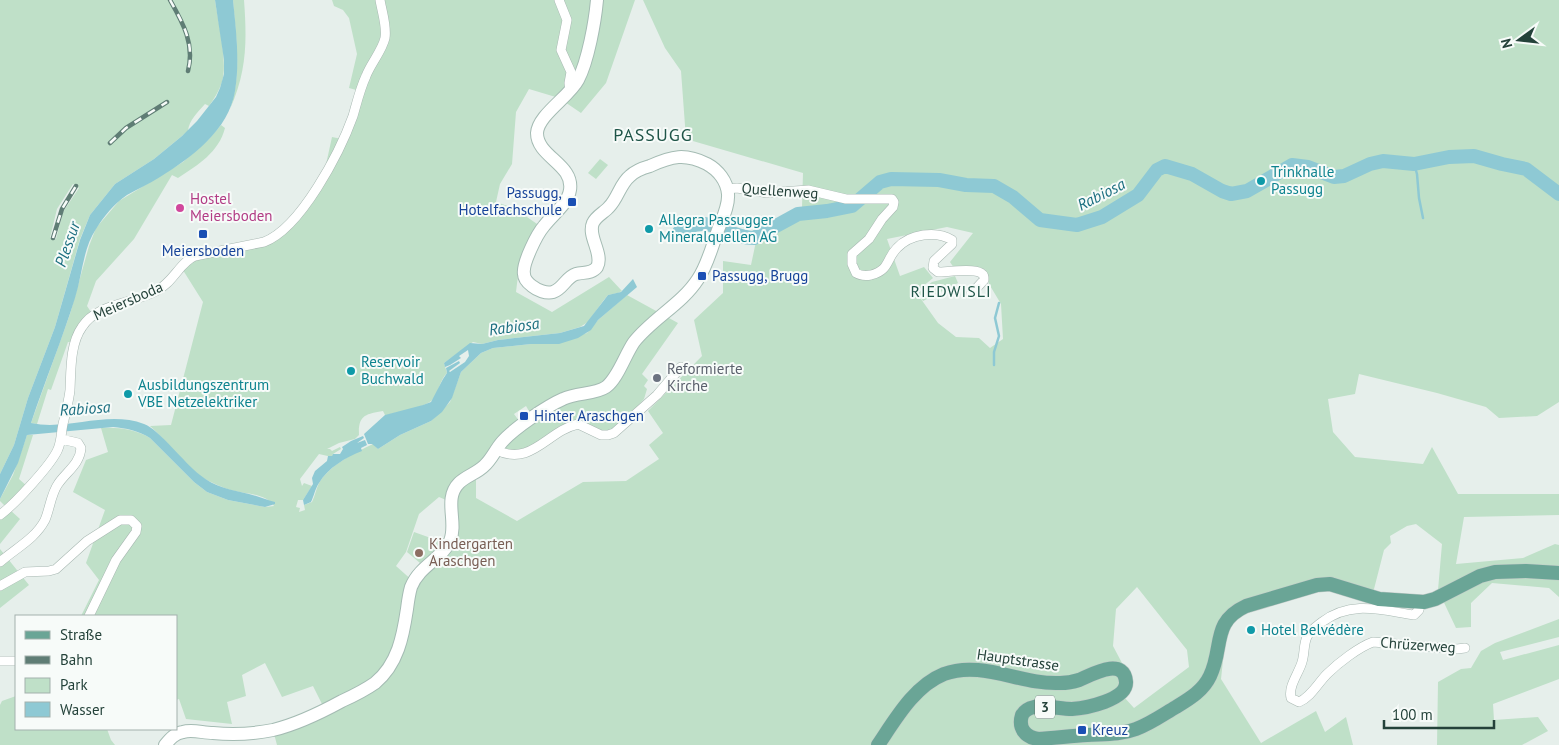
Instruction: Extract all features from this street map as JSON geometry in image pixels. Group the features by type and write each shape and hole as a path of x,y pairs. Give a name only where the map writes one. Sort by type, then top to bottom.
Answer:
{"main road":[{"name":"Hauptstrasse","path":"878,745 916,694 928,683 946,674 961,670 982,671 1047,683 1058,683 1075,681 1104,669 1116,669 1123,674 1126,683 1123,691 1118,696 1081,708 1032,708 1022,715 1021,725 1027,735 1038,739 1122,733 1145,725 1198,692 1212,672 1224,624 1233,614 1246,606 1317,584 1330,584 1379,599 1420,602 1435,599 1480,576 1495,572 1559,573"}],"street":[{"name":"Meiersboda","path":"0,515 15,503 57,452 67,409 75,343 78,332 85,322 99,312 161,289 186,262 200,254 264,242 280,233 292,222 315,193 348,129 366,76 384,43 385,29 380,0"},
{"path":"559,0 567,20 561,50 571,72 570,92"},
{"path":"165,745 172,737 185,731 243,734 287,726 325,710 367,688 380,678 392,662 400,644 409,595 414,582 427,564 443,551 450,539 453,526 451,502 454,490 462,480 485,466 509,435 557,402 574,395 599,391 610,384 628,351 637,339 687,292 697,281 704,269 724,214 728,198 727,189 716,169 707,164 688,157 669,158 634,172 624,182 611,205 593,222 592,230 598,261 595,269 572,276 559,289 548,293 528,283 523,270 540,231 566,199 570,187 568,176 541,145 537,132 542,120 570,92 582,72 593,30 597,0"},
{"name":"Quellenweg","path":"727,189 737,188 767,193 808,190 852,199 874,198 892,200 893,208 882,219 869,239 852,254 853,268 858,275 869,276 881,271 899,246 916,236 934,235 949,238 953,241 952,245 934,262 933,268 938,272 974,271 980,272 983,275 984,280 971,294"},
{"path":"496,450 507,454 522,454 578,424 601,435 612,434 656,395 681,367"},
{"path":"0,562 38,531 58,484 79,457 81,448 78,443 61,437"},
{"path":"0,586 25,572 56,569 87,541 120,520 131,520 136,524 136,532 119,554 89,615"},
{"name":"Chrüzerweg","path":"1420,602 1419,610 1414,615 1395,611 1351,608 1339,611 1327,619 1307,636 1303,660 1291,690 1291,698 1299,702 1305,699 1331,670 1362,647 1373,642 1457,649 1465,648"},
{"path":"0,661 15,661"}],"green space":[{"path":"0,0 215,0 222,42 224,74 215,98 209,106 205,104 194,116 188,131 154,159 115,184 90,215 80,239 55,327 28,398 14,445 0,474","holes":["73,184 79,188 63,212 56,239 50,238 57,209"]},
{"path":"233,0 244,0 245,42 243,69 230,109 234,96 237,69 237,42"},
{"path":"332,0 635,0 606,83 581,113 559,98 529,89 516,112 512,164 500,184 496,202 514,208 540,226 519,267 516,292 552,312 609,277 622,291 608,295 588,322 580,327 560,333 498,340 482,344 473,342 444,363 447,373 434,398 430,401 419,407 388,415 385,415 383,411 372,413 362,419 359,435 355,439 339,443 327,449 332,451 340,447 341,449 333,454 332,457 319,454 300,479 302,486 304,483 312,486 303,500 298,500 296,507 300,508 299,512 305,510 304,505 312,502 319,483 329,471 343,460 373,444 378,449 400,435 431,421 450,402 461,372 481,353 493,348 552,344 587,333 598,320 627,295 678,323 642,374 648,380 644,386 647,389 644,399 610,434 581,424 528,451 496,450 476,473 476,498 517,521 583,482 626,481 659,459 649,445 663,433 648,411 702,356 694,320 723,293 723,261 751,265 758,232 802,207 803,173 686,139 681,71 665,48 643,0 1559,0 1559,402 1537,416 1499,418 1486,407 1359,374 1355,394 1328,399 1333,432 1355,457 1423,464 1432,447 1458,494 1559,494 1559,515 1464,517 1456,564 1523,558 1555,544 1559,545 1559,597 1549,588 1492,583 1471,603 1471,627 1456,628 1438,590 1442,544 1416,524 1407,526 1390,536 1391,543 1384,550 1369,601 1326,587 1245,607 1227,624 1221,679 1261,743 1316,711 1325,732 1346,717 1353,745 277,745 273,730 325,710 313,686 282,697 265,663 242,675 246,696 227,702 232,724 186,719 178,699 178,615 82,615 99,580 86,563 105,510 73,492 86,460 108,452 101,428 114,428 126,429 150,438 194,482 207,492 228,500 265,507 274,506 262,497 230,490 204,478 187,465 150,426 171,425 203,302 181,267 186,262 275,237 323,178 332,137 342,139 360,91 349,88 357,54 349,18 343,10 334,6","holes":["947,227 973,233 950,262 954,268 985,269 989,284 1001,304 1003,339 990,348 979,338 956,337 938,323 916,292 933,278 924,267 900,276 887,239","526,406 533,418 522,425 514,414","439,497 451,502 443,551 414,582 396,566 406,552 419,514","1137,587 1187,650 1189,667 1134,708 1124,697 1131,680 1113,646 1116,609"]},
{"path":"221,125 225,128 222,137 213,151 200,163 178,178 172,175 134,239 96,281 87,306 93,315 75,343 68,342 51,390 48,389 37,424 31,423 70,314 96,228 119,201 183,162 209,139"},
{"path":"600,159 608,165 596,179 588,173"},
{"path":"955,276 958,283 923,301 918,293 932,282"},
{"path":"27,435 33,435 19,479 28,487 9,509 20,519 0,544 0,515 8,509 0,499 13,475"},
{"name":"Kindergarten Araschgen","path":"414,532 442,542 438,548 420,563 407,552"},
{"path":"0,549 29,585 0,608"},
{"path":"1559,619 1559,637 1500,652 1503,660 1559,645 1559,679 1493,704 1494,720 1538,717 1548,731 1522,745 1437,745 1438,682 1461,669 1471,668 1481,651 1495,643"},
{"path":"15,696 15,730 107,730 115,745 0,745 0,705 2,701"}],"water":[{"path":"215,0 233,0 237,68 235,91 231,105 217,130 196,152 156,180 127,195 102,219 88,245 75,298 31,423 59,425 116,419 144,424 157,432 205,479 223,488 275,502 275,504 265,507 228,500 207,492 194,482 150,438 132,430 113,427 27,435 18,463 0,499 0,474 14,445 28,398 55,327 80,240 90,215 115,184 154,159 182,136 216,97 220,88 224,74 224,60"},
{"path":"633,279 637,287 598,320 591,330 578,338 559,344 531,344 493,348 481,353 461,372 452,398 442,412 431,421 400,435 378,449 372,444 368,444 364,434 385,415 431,402 447,373 446,368 459,361 460,363 450,372 465,362 469,356 468,350 459,356 461,358 450,365 445,367 444,363 470,343 482,344 498,340 560,333 584,326 608,295 621,292"},
{"path":"363,436 364,438 357,443 365,440 367,445 361,448 362,451 350,456 332,468 318,485 311,502 304,505 303,500 313,484 312,478 315,471 327,461 328,456 340,454 343,449 342,447"}],"waterway":[{"name":"Rabiosa","path":"679,232 690,226 700,224 718,227 744,237 754,238 798,214 852,206 880,182 891,179 939,180 966,185 994,186 1013,197 1040,220 1077,225 1102,217 1138,195 1157,170 1165,166 1192,174 1231,194 1247,191 1292,165 1308,167 1334,177 1344,176 1370,164 1383,161 1414,164 1449,157 1474,156 1526,169 1559,194"},
{"path":"1414,164 1423,218"},
{"path":"994,365 994,352 999,336 995,318 999,303"}],"railway":[{"path":"170,0 187,34 190,52 188,71"},
{"path":"110,143 126,128 167,102"},
{"path":"53,238 62,209 76,186"}],"place":[{"name":"Trinkhalle Passugg","path":"1261,181"},
{"name":"Passugg, Hotelfachschule","path":"572,202"},
{"name":"Hostel Meiersboden","path":"180,208"},
{"name":"Allegra Passugger Mineralquellen AG","path":"649,229"},
{"name":"Meiersboden","path":"203,234"},
{"name":"Passugg, Brugg","path":"702,276"},
{"name":"Reservoir Buchwald","path":"351,371"},
{"name":"Reformierte Kirche","path":"657,378"},
{"name":"Ausbildungszentrum VBE Netzelektriker","path":"128,394"},
{"name":"Hinter Araschgen","path":"524,416"},
{"name":"Kindergarten Araschgen","path":"419,553"},
{"name":"Hotel Belvédère","path":"1251,630"},
{"name":"Kreuz","path":"1082,730"}],"district":[{"name":"PASSUGG","path":"653,135"},
{"name":"RIEDWISLI","path":"951,291"}],"water label":[{"name":"Plessur","path":"67,244"}]}
